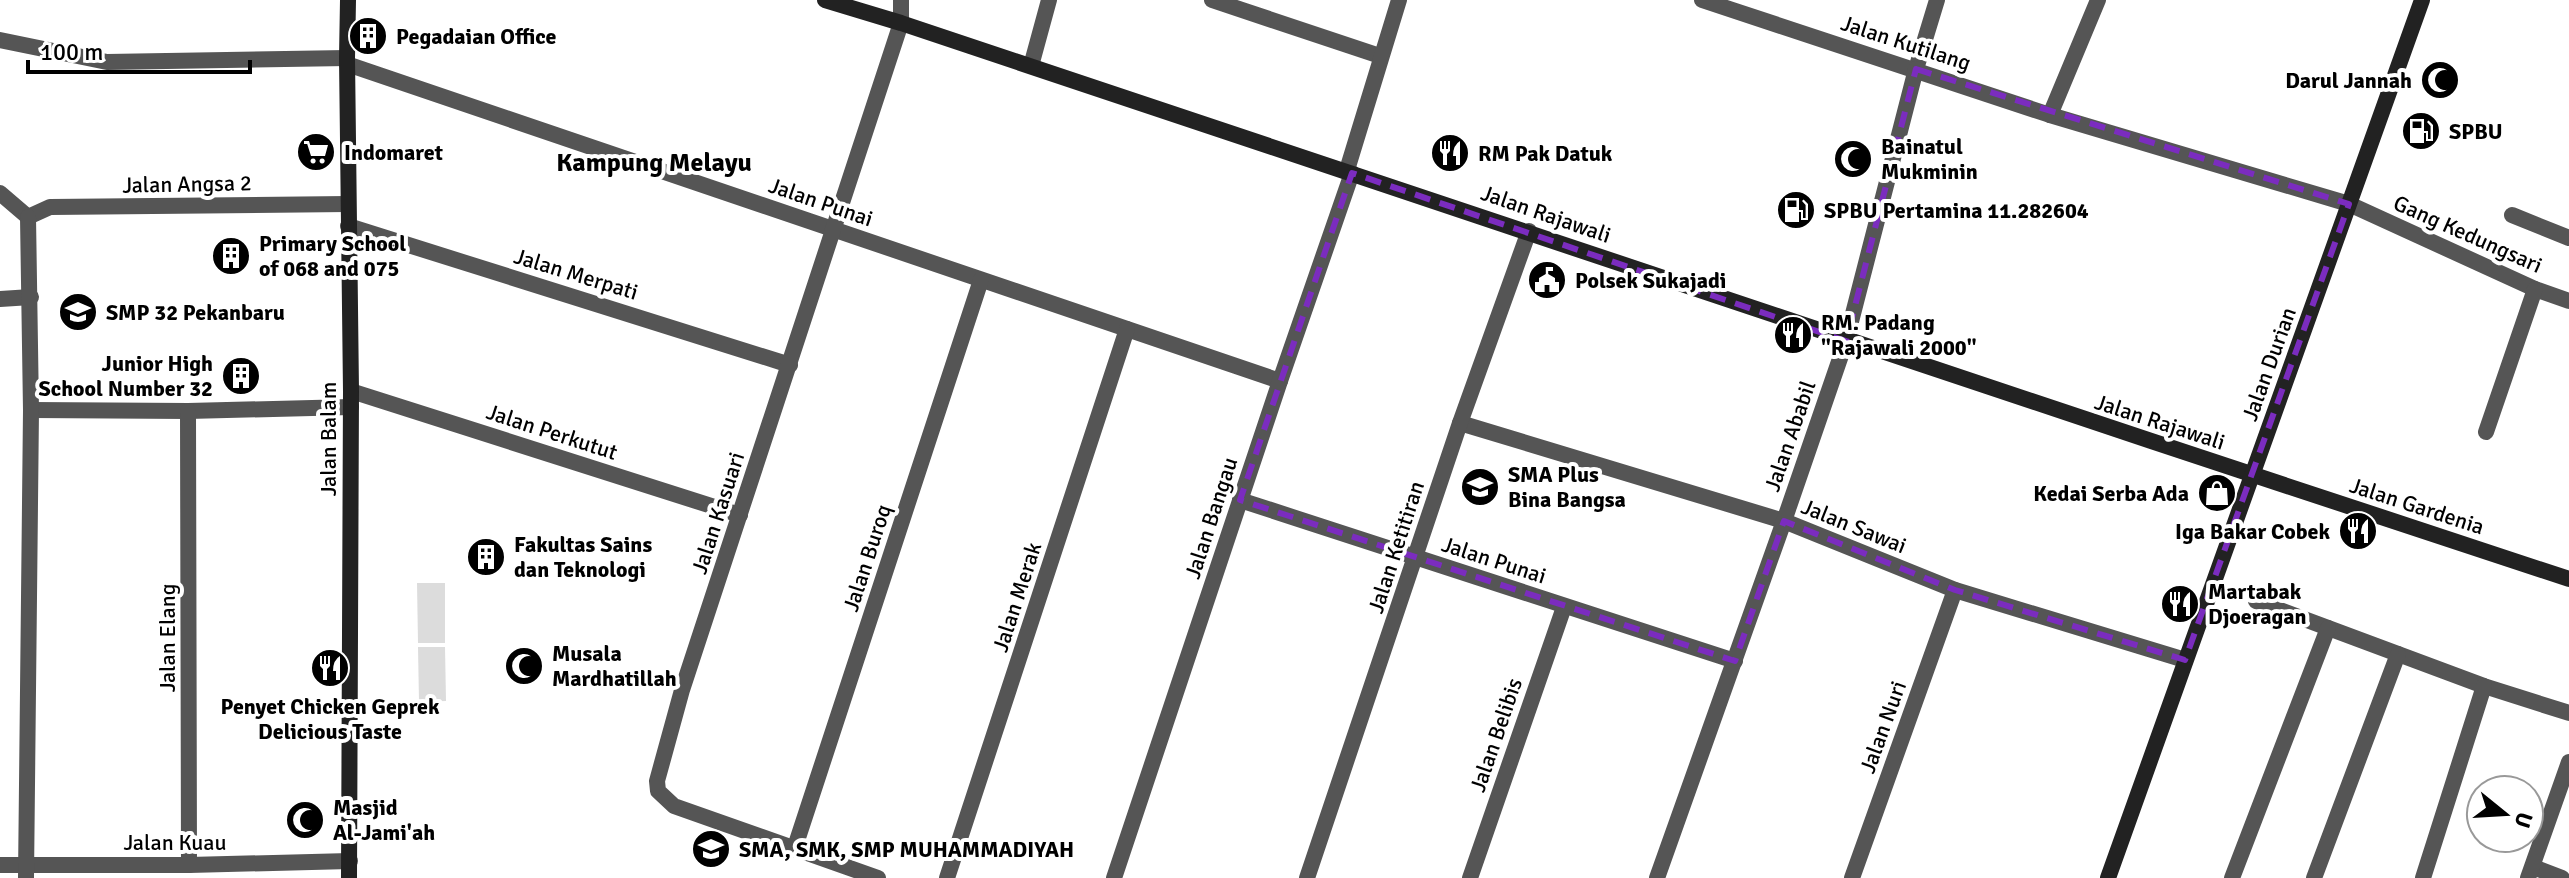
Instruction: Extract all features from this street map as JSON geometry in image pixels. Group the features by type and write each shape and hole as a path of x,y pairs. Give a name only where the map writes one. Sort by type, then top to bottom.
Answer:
{"main road":[{"name":"Jalan Balam","path":"348,0 351,399 349,878"},
{"name":"Jalan Rajawali","path":"825,0 1529,231 1846,341 2252,475"},
{"name":"Jalan Durian","path":"2108,878 2422,0"},
{"name":"Jalan Gardenia","path":"2252,475 2569,579"}],"street":[{"name":"Jalan Kasuari","path":"878,878 674,806 658,791 658,772 682,690 901,23 901,0"},
{"path":"1031,66 1049,0"},
{"path":"1212,0 1230,3 1380,56"},
{"name":"Jalan Bangau","path":"1114,878 1350,172 1380,56 1399,0"},
{"name":"Jalan Kutilang","path":"1702,0 2050,115 2349,204"},
{"path":"1752,17 1759,0"},
{"name":"Jalan Ababil","path":"1657,878 1846,341 1916,69 1937,0"},
{"path":"2050,115 2098,0"},
{"name":"Jalan Punai","path":"0,40 107,62 347,61 1280,381"},
{"path":"0,193 28,217 31,410 26,871"},
{"name":"Jalan Angsa 2","path":"28,217 50,207 348,204"},
{"name":"Gang Kedungsari","path":"2349,204 2535,289 2569,301"},
{"path":"2512,215 2569,238"},
{"name":"Jalan Merpati","path":"348,226 790,365"},
{"name":"Jalan Ketitiran","path":"1307,878 1460,423 1529,231"},
{"name":"Jalan Buroq","path":"794,850 981,280"},
{"path":"2486,432 2535,289"},
{"path":"0,299 31,297"},
{"name":"Jalan Merak","path":"947,878 1127,329"},
{"name":"Jalan Perkutut","path":"31,410 188,411 351,399 740,515"},
{"name":"Jalan Elang","path":"188,411 189,865"},
{"name":"Jalan Sawai","path":"1460,423 1784,521 1955,590 2185,660"},
{"name":"Jalan Punai","path":"1240,500 1735,661"},
{"name":"Jalan Nuri","path":"1852,878 1955,590"},
{"path":"2256,601 2484,686 2569,713"},
{"name":"Jalan Belibis","path":"1470,878 1564,607"},
{"path":"2232,878 2328,628"},
{"path":"2314,878 2398,654"},
{"path":"2423,878 2484,686"},
{"path":"2562,878 2531,872 2569,762"},
{"name":"Jalan Kuau","path":"0,865 26,871 350,861"}],"highlighted area":[{"path":"1916,69 2349,204 2185,660 1955,590 1784,521 1735,661 1240,500 1352,173 1846,341"}],"shaded area":[{"path":"417,583 445,583 445,643 418,643"},
{"path":"418,647 445,647 446,701 419,702"}],"place":[{"name":"Pegadaian Office","path":"368,36"},
{"name":"Darul Jannah","path":"2440,80"},
{"name":"SPBU","path":"2421,131"},
{"name":"Indomaret","path":"316,152"},
{"name":"RM Pak Datuk","path":"1450,153"},
{"name":"Bainatul Mukminin","path":"1853,159"},
{"name":"SPBU Pertamina 11.282604","path":"1796,210"},
{"name":"Primary School of 068 and 075","path":"231,256"},
{"name":"Polsek Sukajadi","path":"1547,280"},
{"name":"SMP 32 Pekanbaru","path":"78,312"},
{"name":"RM. Padang \"Rajawali 2000\"","path":"1793,335"},
{"name":"Junior High School Number 32","path":"241,376"},
{"name":"SMA Plus Bina Bangsa","path":"1480,487"},
{"name":"Kedai Serba Ada","path":"2217,493"},
{"name":"Iga Bakar Cobek","path":"2358,531"},
{"name":"Fakultas Sains dan Teknologi","path":"486,557"},
{"name":"Martabak Djoeragan","path":"2180,604"},
{"name":"Musala Mardhatillah","path":"524,666"},
{"name":"Penyet Chicken Geprek Delicious Taste","path":"330,668"},
{"name":"Masjid Al-Jami'ah","path":"305,820"},
{"name":"SMA, SMK, SMP MUHAMMADIYAH","path":"711,849"}],"district":[{"name":"Kampung Melayu","path":"654,163"}]}
